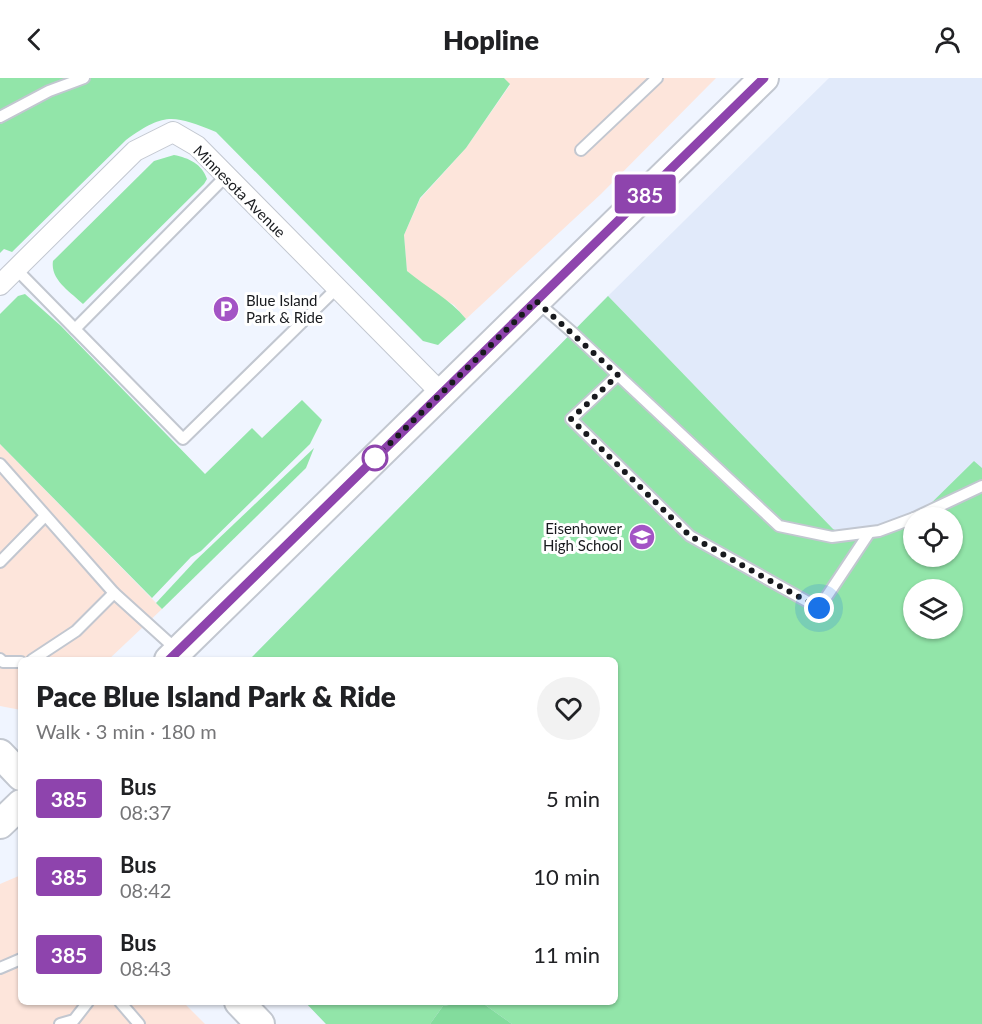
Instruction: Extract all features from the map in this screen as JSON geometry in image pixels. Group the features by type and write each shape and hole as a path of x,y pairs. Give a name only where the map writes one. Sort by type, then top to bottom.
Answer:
{"main road":[{"path":"173,656 764,78"},
{"path":"0,754 18,773"},
{"path":"0,824 18,807"},
{"path":"242,1005 260,1024"}],"street":[{"name":"Minnesota Avenue","path":"0,285 135,151 173,132 197,146 441,393"}],"lane":[{"path":"0,117 49,91 84,78"},
{"path":"581,150 657,78"},
{"path":"75,329 226,176"},
{"path":"16,269 183,439 337,288"},
{"path":"536,301 779,526 832,537 869,532 903,521"},
{"path":"618,375 571,419 690,536 819,608 869,532"},
{"path":"0,464 173,656"},
{"path":"942,507 982,486"},
{"path":"0,562 45,516"},
{"path":"37,657 76,631 114,593"},
{"path":"0,659 3,662 18,662"},
{"path":"0,968 18,960"},
{"path":"60,1024 74,1020 86,1005"},
{"path":"123,1005 139,1024"}],"shaded area":[{"path":"504,78 716,78 601,194 466,319 454,305 433,293 407,271 404,235 420,199 466,148 510,85"},
{"name":"Eisenhower High School","path":"829,78 982,78 982,1024 326,1024 308,1005 618,1005 618,657 252,657 608,296"},
{"path":"0,444 162,609 111,657 18,657 18,709 0,706"},
{"path":"18,876 18,1005 186,1005 205,1024 0,1024 0,884"}],"green space":[{"path":"0,78 504,78 510,84 466,148 420,198 404,235 407,271 445,299 466,319 438,345 423,341 216,132 179,120 160,121 126,140 12,252 4,249 0,253"},
{"path":"174,155 190,160 202,169 207,179 204,184 83,304 58,280 53,261 154,161"},
{"path":"25,294 61,326 205,474 252,428 262,438 302,400 322,420 310,444 201,551 191,557 152,598 0,444 0,314 18,296"},
{"name":"Eisenhower High School","path":"608,296 833,529 855,537 874,538 903,526 903,567 963,567 963,507 927,507 974,461 982,468 982,1024 512,1024 485,1005 618,1005 618,657 252,657"},
{"path":"314,448 306,468 162,609 156,603 195,561"},
{"path":"308,1005 449,1005 443,1006 430,1024 326,1024"},
{"path":"485,1005 512,1024 430,1024 443,1006"}],"bus line":[{"name":"385","path":"172,657 764,78"}],"place":[{"name":"Blue Island Park & Ride","path":"226,309"},
{"name":"Eisenhower High School","path":"642,537"}],"route":[{"path":"375,458 536,301 618,375 571,419 690,536 819,608"}]}
